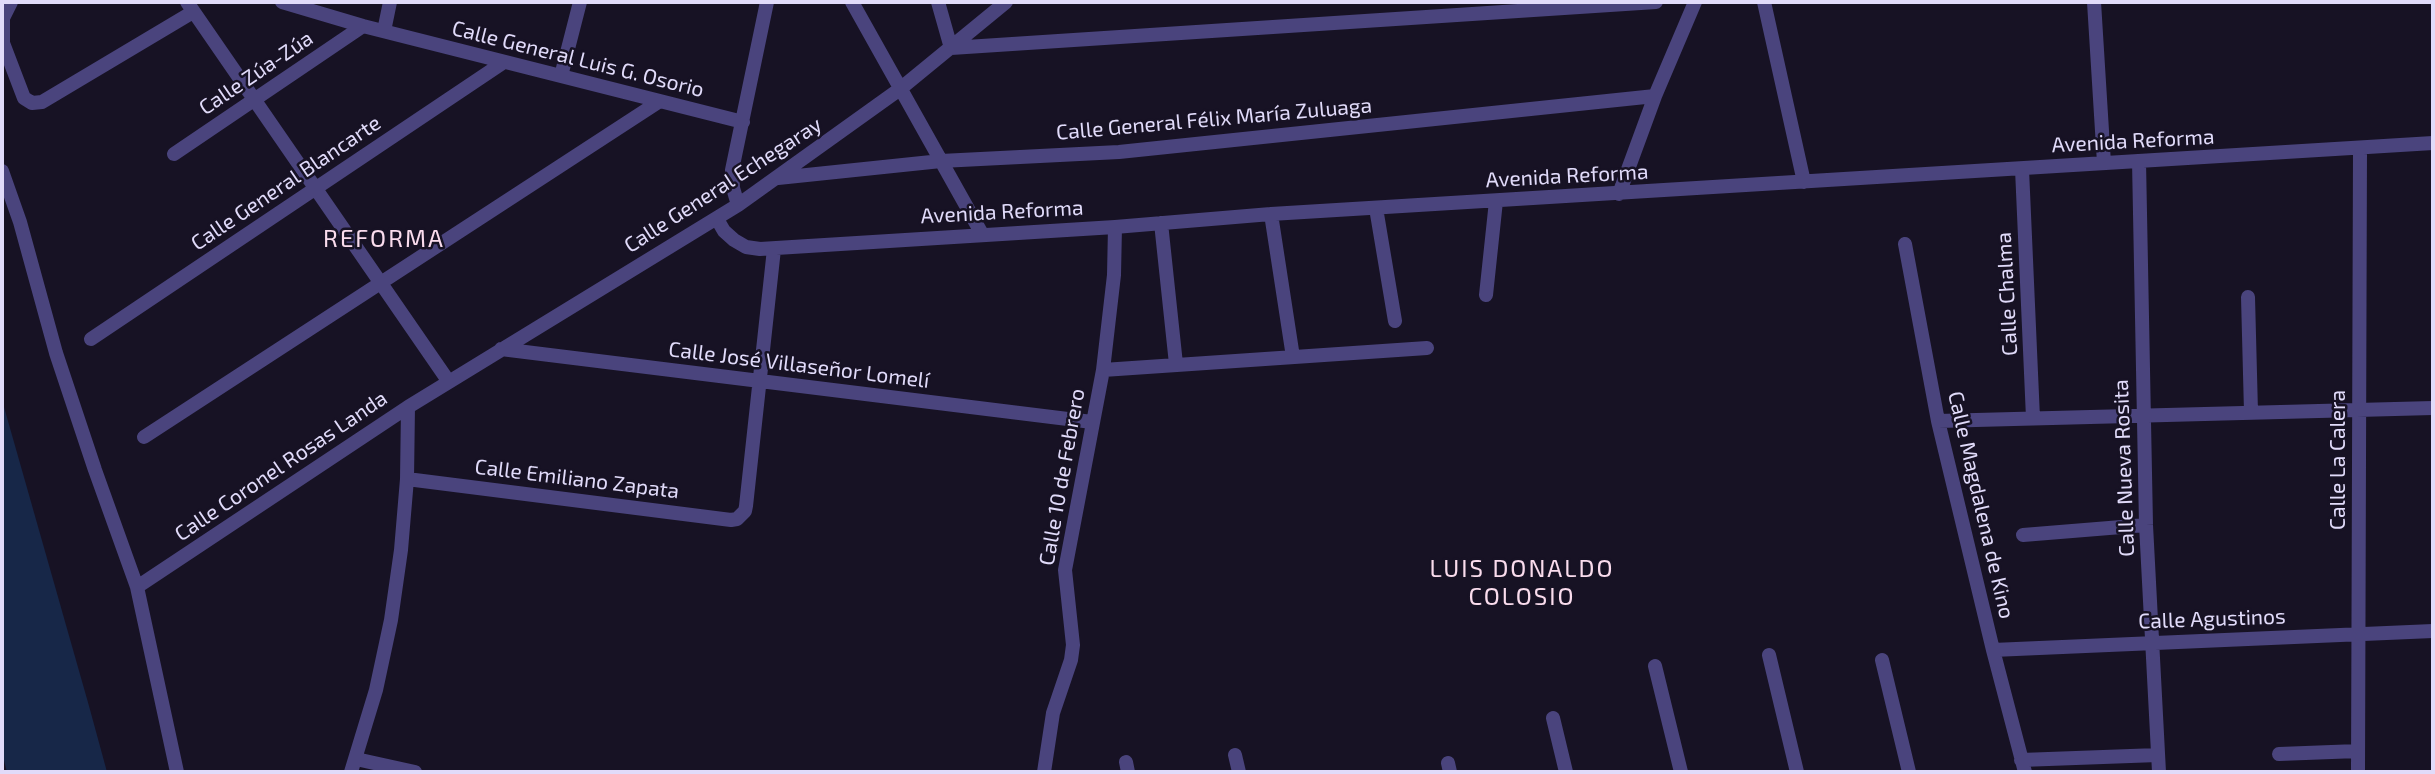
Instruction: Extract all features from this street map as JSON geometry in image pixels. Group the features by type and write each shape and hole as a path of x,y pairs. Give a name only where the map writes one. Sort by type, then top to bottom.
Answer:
{"street":[{"path":"10,2 3,18 3,43 24,98 32,103 42,102 190,7 449,382"},
{"name":"Calle General Luis G. Osorio","path":"282,2 384,32 743,121"},
{"path":"384,32 390,2"},
{"path":"561,76 580,2"},
{"path":"738,205 732,170 767,2"},
{"path":"852,2 982,234"},
{"path":"938,2 951,48 1656,2"},
{"name":"Calle General Echegaray","path":"449,382 738,205 900,89 1006,2"},
{"path":"1619,194 1655,96 1695,2"},
{"path":"1764,2 1804,182"},
{"path":"2094,2 2104,163"},
{"name":"Calle Zúa-Zúa","path":"174,155 363,26"},
{"name":"Calle General Blancarte","path":"92,339 504,62"},
{"name":"Calle General Félix María Zuluaga","path":"777,178 941,162 1119,152 1655,96"},
{"path":"144,437 660,101"},
{"name":"Avenida Reforma","path":"717,219 724,231 740,244 753,249 1115,227 1271,214 2433,143"},
{"name":"Calle La Calera","path":"2358,772 2360,149"},
{"name":"Calle Nueva Rosita","path":"2139,161 2146,525 2159,772"},
{"name":"Calle Chalma","path":"2022,169 2033,418"},
{"path":"2,171 20,222 56,353 137,587 177,772"},
{"path":"1486,295 1496,201"},
{"path":"1377,208 1395,321"},
{"path":"1271,214 1293,357"},
{"path":"1161,223 1176,364"},
{"name":"Calle 10 de Febrero","path":"1044,772 1053,713 1071,660 1073,645 1065,570 1103,370 1114,275 1115,227"},
{"name":"Calle Magdalena de Kino","path":"1905,244 1938,421 2023,766"},
{"path":"760,382 774,248"},
{"path":"2248,297 2251,412"},
{"path":"1103,370 1427,348"},
{"name":"Calle José Villaseñor Lomelí","path":"501,349 1092,422"},
{"name":"Calle Coronel Rosas Landa","path":"137,587 449,382"},
{"name":"Calle Emiliano Zapata","path":"407,479 731,520 741,516 746,506 760,382"},
{"path":"408,407 407,479 391,620 376,690 354,765 415,772"},
{"path":"1938,421 2433,408"},
{"path":"2023,535 2146,525"},
{"name":"Calle Agustinos","path":"1993,650 2433,631"},
{"path":"1769,655 1797,772"},
{"path":"1882,660 1909,772"},
{"path":"1655,666 1681,772"},
{"path":"1553,718 1566,772"},
{"path":"2278,754 2358,751"},
{"path":"1235,755 1239,772"},
{"path":"2023,766 2158,755"}],"water":[{"path":"2,400 107,772 7,772 2,753"}],"district":[{"name":"REFORMA","path":"384,239"},
{"name":"LUIS DONALDO COLOSIO","path":"1522,583"}]}
